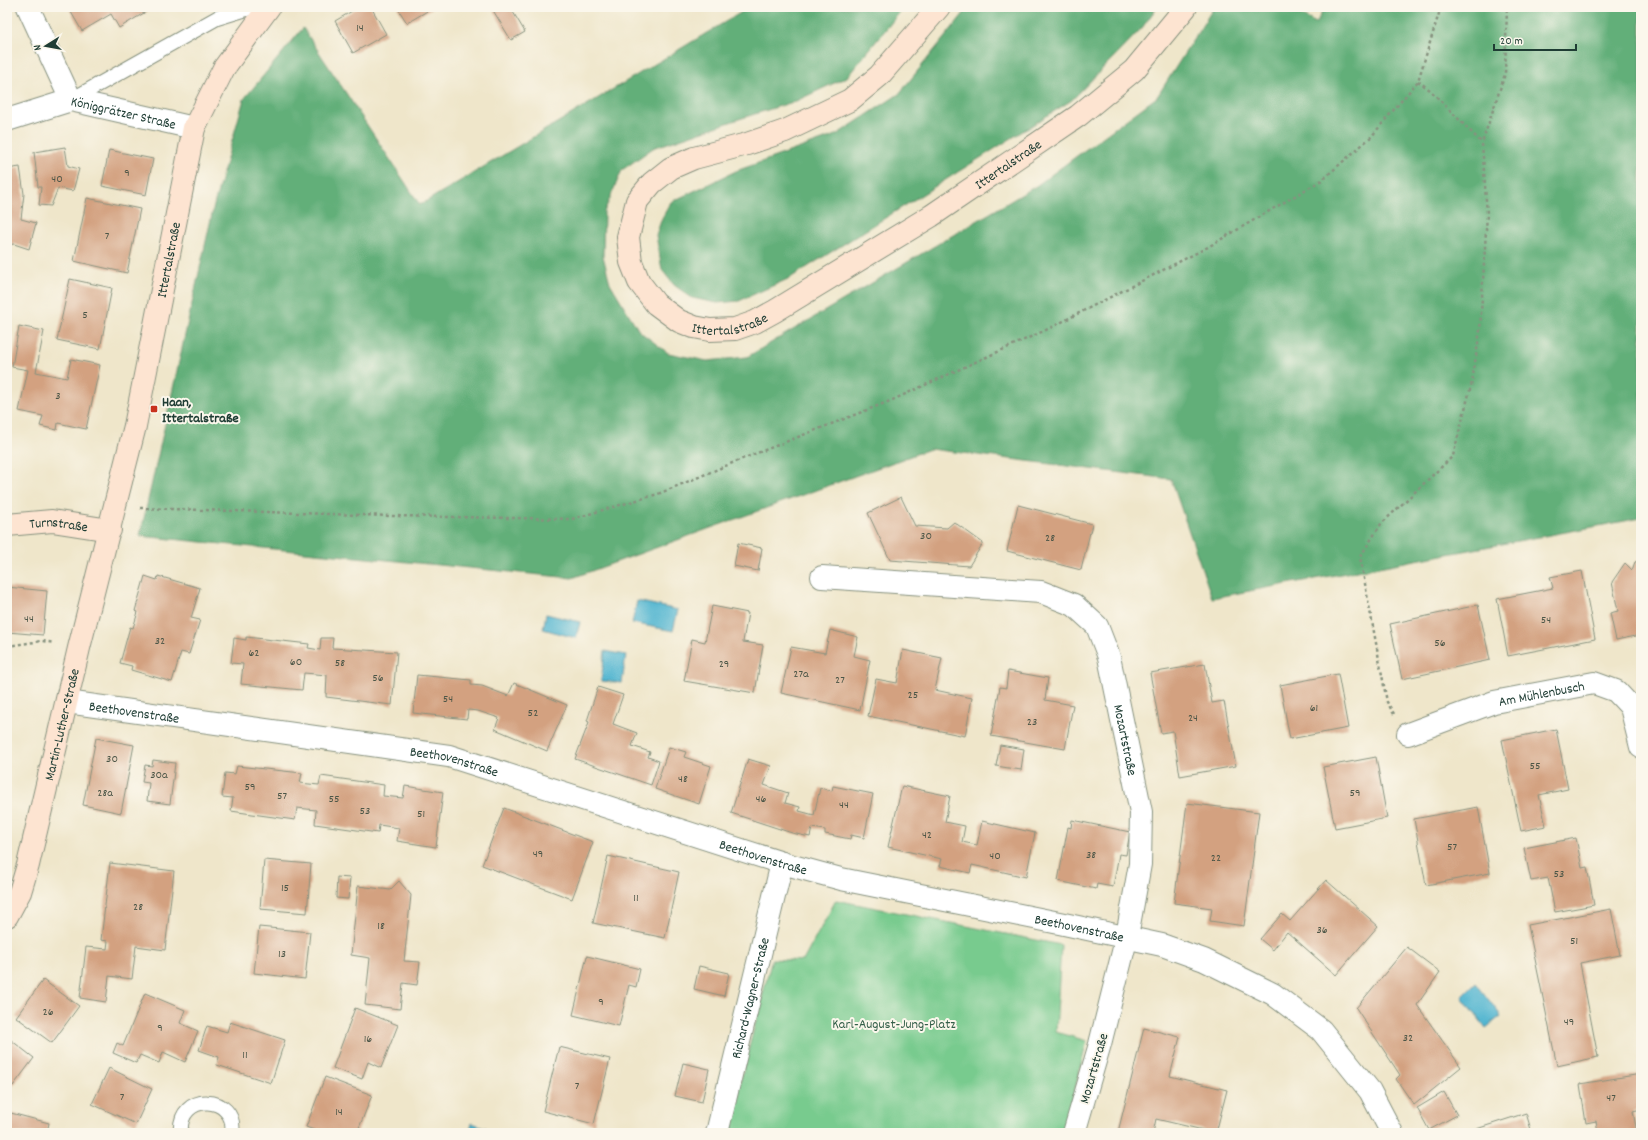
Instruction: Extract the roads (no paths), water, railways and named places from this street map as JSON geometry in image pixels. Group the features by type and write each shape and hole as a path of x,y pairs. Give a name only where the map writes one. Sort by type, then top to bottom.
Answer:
{"main road":[{"name":"Ittertalstraße","path":"110,530 135,426 194,128 224,68 269,7"},
{"name":"Ittertalstraße","path":"939,7 879,76 850,100 785,131 748,144 694,158 671,168 652,183 637,201 628,237 631,262 639,282 656,304 679,321 694,328 710,330 735,329 755,322 775,311 937,212 1078,116 1134,70 1186,7"},
{"name":"Turnstraße","path":"7,525 52,521 110,530"},
{"name":"Martin-Luther-Straße","path":"7,916 20,892 28,865 79,648 110,530"}],"street":[{"path":"28,7 71,100"},
{"name":"Königgrätzer Straße","path":"7,120 71,100 194,128"},
{"name":"Mozartstraße","path":"822,577 1041,592 1074,605 1097,626 1110,657 1141,812 1140,864 1127,936 1100,1044 1074,1133"},
{"name":"Am Mühlenbusch","path":"1408,734 1494,702 1594,684 1616,690 1631,707 1641,747"},
{"name":"Beethovenstraße","path":"66,702 449,756 782,863 841,879 1127,936 1162,945 1204,960 1273,994 1321,1030 1370,1091 1392,1133"},
{"name":"Richard-Wagner-Straße","path":"717,1133 782,863"}],"lane":[{"path":"71,100 217,18 253,7"},
{"path":"181,1133 180,1126 183,1117 190,1108 201,1102 209,1102 218,1104 229,1114 232,1122 232,1133"}],"water":[{"path":"637,601 678,610 673,631 632,623"},
{"path":"546,614 580,622 576,638 543,629"},
{"path":"605,651 626,655 622,683 601,681"},
{"path":"1476,983 1501,1016 1486,1028 1462,997"},
{"path":"472,1123 500,1133 469,1133"}],"place":[{"name":"Haan, Ittertalstraße","path":"154,409"}],"park label":[{"name":"Karl-August-Jung-Platz","path":"894,1023"}]}
